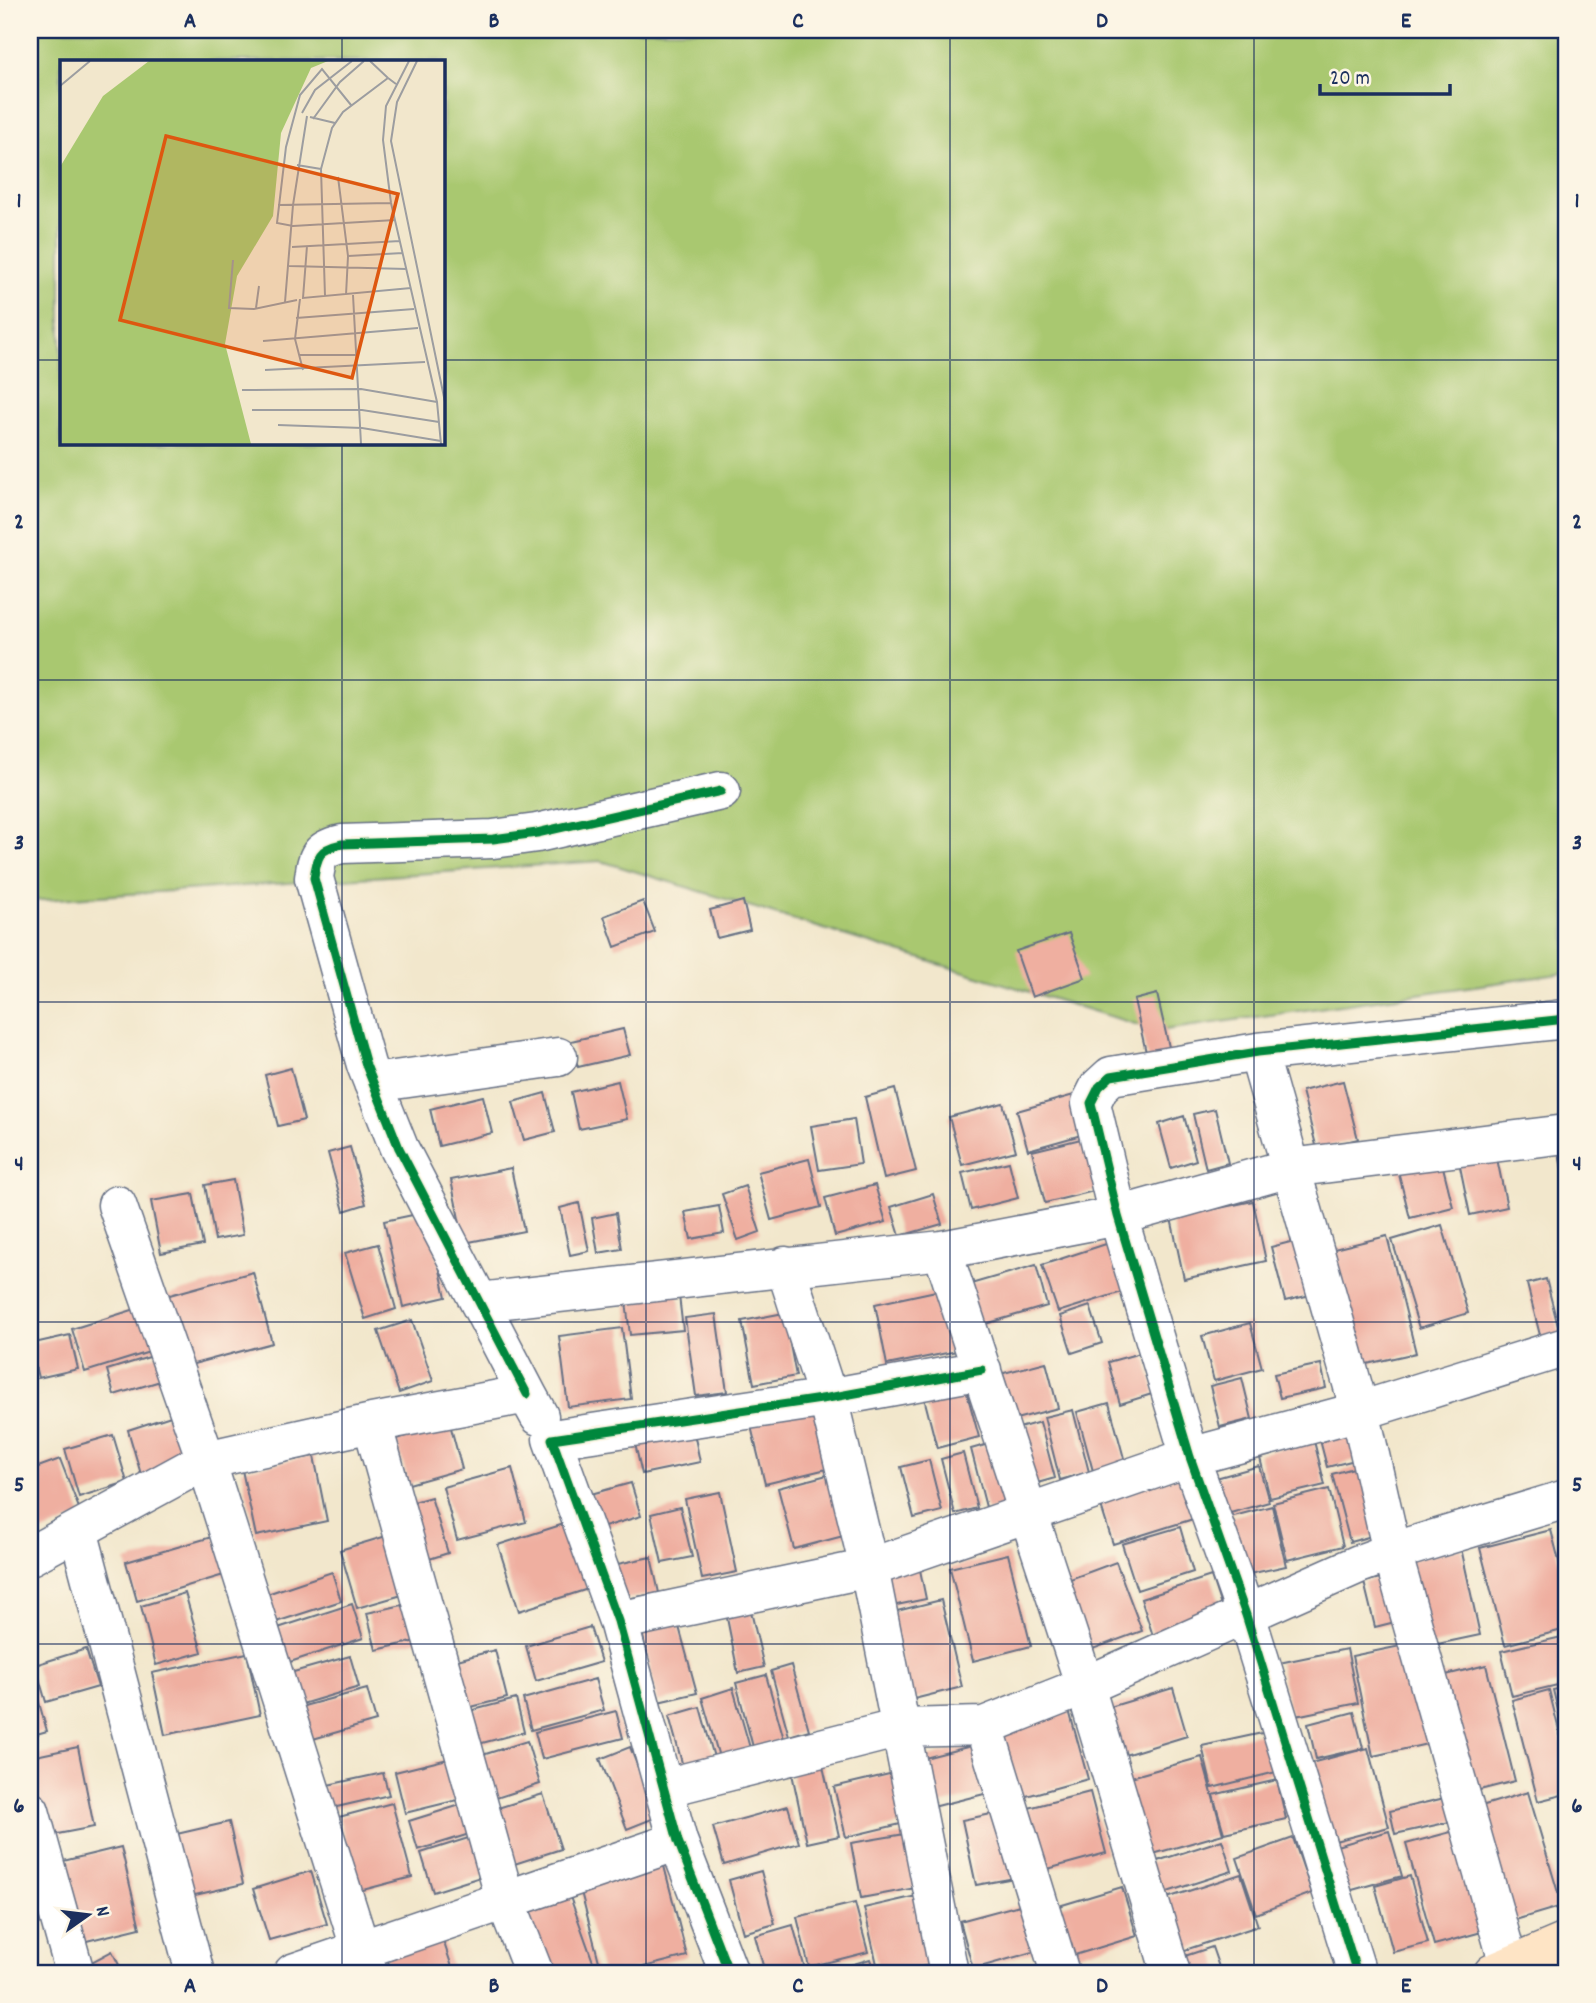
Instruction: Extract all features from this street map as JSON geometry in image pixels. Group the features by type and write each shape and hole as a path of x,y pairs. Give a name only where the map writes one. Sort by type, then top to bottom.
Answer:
{"street":[{"path":"720,791 493,839 342,844 328,847 317,858 314,878 366,1065 400,1148 552,1439 618,1620 678,1841 729,1973"},
{"path":"1357,1973 1246,1615 1189,1457 1118,1216 1091,1103 1099,1087 1111,1076 1258,1052 1566,1019"},
{"path":"1258,1052 1360,1411 1392,1552 1501,1969 1566,1942"},
{"path":"373,1083 558,1057"},
{"path":"479,1302 942,1250 1118,1216 1290,1168 1566,1135"},
{"path":"117,1205 206,1460 364,1963"},
{"path":"942,1250 1085,1686 1171,1973"},
{"path":"785,1266 828,1398 869,1568 949,1973"},
{"path":"618,1620 869,1568 1189,1457 1360,1411 1566,1347"},
{"path":"552,1439 828,1398 982,1370"},
{"path":"30,1556 206,1460 372,1423 527,1394"},
{"path":"372,1423 505,1899 534,1973"},
{"path":"664,1788 900,1728 984,1726 1085,1686 1392,1552 1566,1499"},
{"path":"78,1530 195,1973"},
{"path":"984,1726 1060,1973"},
{"path":"30,1811 75,1973"},
{"path":"293,1973 364,1963 505,1899 678,1841"}],"green space":[{"path":"30,30 1566,30 1566,973 1158,1031 601,861 30,901"}],"building":[{"path":"643,901 655,932 615,947 604,916"},
{"path":"743,901 750,930 717,938 710,910"},
{"path":"1069,933 1085,978 1032,997 1016,951"},
{"path":"1157,994 1171,1056 1148,1061 1134,1000"},
{"path":"623,1029 630,1055 578,1067 571,1041"},
{"path":"291,1068 304,1120 278,1126 265,1075"},
{"path":"618,1081 627,1119 579,1129 571,1092"},
{"path":"1343,1081 1358,1139 1317,1149 1302,1091"},
{"path":"895,1089 916,1171 884,1179 865,1097"},
{"path":"545,1093 555,1132 524,1140 513,1102"},
{"path":"1081,1093 1092,1132 1028,1150 1017,1111"},
{"path":"483,1096 492,1133 439,1146 430,1109"},
{"path":"1003,1103 1016,1151 962,1165 949,1117"},
{"path":"1215,1109 1228,1163 1206,1169 1193,1114"},
{"path":"1184,1116 1196,1160 1171,1168 1159,1124"},
{"path":"854,1119 861,1164 819,1170 811,1126"},
{"path":"1085,1138 1098,1190 1045,1203 1032,1151"},
{"path":"1566,1141 1566,1185 1565,1185 1557,1142"},
{"path":"1494,1144 1507,1207 1470,1215 1457,1152"},
{"path":"350,1147 366,1204 344,1211 328,1153"},
{"path":"1439,1151 1453,1207 1410,1218 1396,1163"},
{"path":"809,1159 821,1207 771,1220 758,1172"},
{"path":"1009,1162 1018,1198 971,1210 962,1173"},
{"path":"511,1168 524,1231 464,1243 451,1180"},
{"path":"233,1180 243,1235 215,1240 205,1185"},
{"path":"875,1185 886,1222 835,1236 825,1198"},
{"path":"745,1186 760,1232 738,1240 722,1194"},
{"path":"193,1194 203,1245 161,1253 151,1201"},
{"path":"933,1194 942,1224 900,1236 891,1207"},
{"path":"1253,1201 1266,1261 1184,1279 1171,1218"},
{"path":"579,1203 589,1251 570,1255 560,1208"},
{"path":"719,1206 724,1233 691,1239 685,1212"},
{"path":"427,1212 446,1297 403,1307 384,1221"},
{"path":"616,1213 622,1249 598,1253 592,1218"},
{"path":"1442,1225 1468,1313 1419,1328 1392,1240"},
{"path":"1387,1236 1416,1353 1362,1365 1334,1249"},
{"path":"1306,1238 1319,1293 1285,1301 1271,1247"},
{"path":"1109,1243 1125,1291 1058,1312 1042,1265"},
{"path":"378,1244 396,1309 365,1319 345,1253"},
{"path":"1036,1265 1047,1306 975,1327 964,1286"},
{"path":"253,1272 272,1343 186,1366 166,1296"},
{"path":"1546,1279 1562,1342 1543,1347 1527,1284"},
{"path":"678,1287 683,1330 630,1335 625,1293"},
{"path":"950,1288 962,1350 887,1365 875,1304"},
{"path":"145,1306 159,1349 85,1372 72,1329"},
{"path":"1090,1306 1102,1343 1072,1353 1060,1316"},
{"path":"784,1313 796,1376 754,1384 742,1321"},
{"path":"716,1314 727,1392 696,1396 685,1318"},
{"path":"412,1320 433,1381 399,1393 378,1331"},
{"path":"1250,1323 1262,1368 1214,1381 1202,1336"},
{"path":"622,1328 631,1399 568,1407 559,1336"},
{"path":"70,1335 78,1369 38,1378 30,1344"},
{"path":"1144,1352 1155,1393 1120,1404 1108,1362"},
{"path":"159,1354 167,1379 114,1395 107,1370"},
{"path":"1046,1362 1058,1408 1012,1420 1000,1374"},
{"path":"1321,1364 1326,1388 1280,1398 1274,1374"},
{"path":"1242,1378 1252,1419 1220,1427 1210,1386"},
{"path":"963,1379 979,1437 937,1448 922,1390"},
{"path":"1109,1403 1125,1462 1093,1471 1077,1412"},
{"path":"825,1405 839,1466 765,1484 750,1422"},
{"path":"1073,1410 1089,1472 1060,1480 1044,1417"},
{"path":"180,1413 195,1465 143,1481 128,1430"},
{"path":"1040,1422 1055,1478 1027,1486 1012,1430"},
{"path":"692,1423 700,1462 642,1474 633,1435"},
{"path":"450,1424 462,1469 409,1484 396,1439"},
{"path":"1356,1431 1363,1458 1327,1467 1320,1440"},
{"path":"113,1435 127,1482 79,1497 65,1449"},
{"path":"1314,1441 1325,1485 1270,1498 1259,1454"},
{"path":"996,1442 1012,1504 987,1511 971,1449"},
{"path":"963,1453 977,1508 955,1514 941,1459"},
{"path":"314,1456 327,1521 256,1536 242,1470"},
{"path":"60,1459 82,1516 30,1537 30,1470"},
{"path":"929,1460 942,1511 914,1518 901,1467"},
{"path":"1368,1464 1386,1532 1350,1542 1332,1474"},
{"path":"1259,1466 1269,1502 1227,1514 1216,1478"},
{"path":"512,1468 526,1522 457,1540 443,1487"},
{"path":"831,1474 847,1535 794,1549 778,1488"},
{"path":"1179,1476 1193,1519 1113,1544 1099,1500"},
{"path":"631,1483 641,1516 601,1528 591,1494"},
{"path":"1329,1489 1343,1546 1287,1560 1273,1503"},
{"path":"720,1492 737,1572 702,1579 685,1499"},
{"path":"431,1497 448,1553 420,1562 403,1505"},
{"path":"1272,1506 1286,1566 1240,1576 1226,1518"},
{"path":"680,1507 692,1557 662,1563 651,1514"},
{"path":"567,1523 588,1589 519,1611 498,1545"},
{"path":"1180,1527 1193,1572 1137,1590 1122,1544"},
{"path":"1551,1530 1566,1588 1566,1629 1505,1645 1480,1548"},
{"path":"393,1534 409,1593 357,1608 340,1550"},
{"path":"215,1536 227,1574 137,1601 126,1562"},
{"path":"1461,1548 1480,1635 1428,1646 1410,1560"},
{"path":"1008,1554 1031,1646 973,1661 950,1568"},
{"path":"651,1557 659,1593 615,1601 608,1566"},
{"path":"1116,1562 1142,1631 1079,1654 1054,1585"},
{"path":"919,1565 926,1599 887,1607 881,1572"},
{"path":"332,1572 341,1601 276,1622 267,1594"},
{"path":"1211,1576 1225,1618 1155,1642 1141,1599"},
{"path":"1388,1576 1399,1621 1375,1627 1364,1582"},
{"path":"185,1593 202,1652 156,1665 141,1606"},
{"path":"941,1600 962,1687 910,1700 889,1613"},
{"path":"420,1601 429,1638 376,1650 367,1613"},
{"path":"352,1604 363,1638 287,1663 275,1629"},
{"path":"750,1607 764,1667 738,1673 726,1613"},
{"path":"678,1623 697,1693 658,1702 642,1632"},
{"path":"590,1627 601,1662 536,1681 526,1646"},
{"path":"1566,1636 1566,1683 1512,1696 1501,1651"},
{"path":"1410,1644 1432,1743 1373,1756 1352,1656"},
{"path":"86,1649 98,1687 46,1702 35,1665"},
{"path":"1347,1649 1358,1703 1291,1717 1279,1663"},
{"path":"495,1650 507,1698 459,1710 446,1663"},
{"path":"247,1653 260,1715 165,1735 152,1673"},
{"path":"350,1656 359,1687 292,1707 283,1675"},
{"path":"791,1665 809,1730 789,1736 771,1671"},
{"path":"1486,1665 1515,1781 1464,1794 1434,1678"},
{"path":"766,1675 784,1739 753,1747 736,1683"},
{"path":"30,1678 47,1731 30,1736"},
{"path":"595,1679 604,1710 531,1730 523,1699"},
{"path":"1566,1687 1566,1739 1565,1739 1553,1690"},
{"path":"733,1688 750,1748 719,1757 702,1698"},
{"path":"1173,1688 1187,1736 1115,1758 1100,1710"},
{"path":"367,1689 376,1721 299,1743 289,1710"},
{"path":"1549,1690 1566,1759 1566,1794 1538,1801 1512,1700"},
{"path":"516,1699 524,1732 467,1747 458,1714"},
{"path":"1067,1703 1088,1779 1012,1800 990,1725"},
{"path":"700,1707 715,1761 684,1770 669,1716"},
{"path":"616,1711 623,1738 542,1759 535,1732"},
{"path":"1354,1712 1363,1748 1316,1759 1308,1724"},
{"path":"1267,1732 1276,1772 1212,1788 1202,1746"},
{"path":"527,1741 540,1784 487,1801 473,1758"},
{"path":"983,1743 996,1791 933,1807 921,1759"},
{"path":"78,1747 94,1827 47,1836 31,1757"},
{"path":"630,1747 657,1817 627,1829 600,1759"},
{"path":"1368,1748 1389,1827 1331,1842 1311,1763"},
{"path":"456,1757 466,1798 405,1813 395,1772"},
{"path":"1202,1757 1223,1834 1146,1856 1124,1779"},
{"path":"822,1762 839,1836 807,1843 791,1769"},
{"path":"898,1772 909,1822 846,1837 834,1787"},
{"path":"383,1773 389,1795 328,1809 323,1786"},
{"path":"1277,1780 1286,1819 1224,1833 1213,1795"},
{"path":"1090,1792 1106,1853 1033,1873 1017,1811"},
{"path":"1528,1792 1562,1906 1512,1921 1478,1807"},
{"path":"543,1794 561,1849 502,1868 485,1812"},
{"path":"1453,1796 1459,1820 1395,1834 1390,1811"},
{"path":"470,1802 479,1831 418,1850 409,1821"},
{"path":"392,1803 412,1877 359,1891 339,1817"},
{"path":"788,1806 799,1843 724,1865 713,1827"},
{"path":"1006,1811 1020,1877 976,1885 962,1820"},
{"path":"229,1822 243,1884 182,1898 168,1836"},
{"path":"1462,1829 1489,1930 1434,1945 1406,1844"},
{"path":"1389,1831 1402,1876 1338,1894 1326,1849"},
{"path":"911,1833 921,1887 861,1898 851,1843"},
{"path":"481,1834 493,1873 433,1892 421,1853"},
{"path":"1293,1838 1312,1893 1256,1914 1237,1858"},
{"path":"1222,1840 1232,1871 1155,1896 1145,1865"},
{"path":"121,1847 140,1928 74,1944 55,1863"},
{"path":"663,1862 687,1956 620,1973 602,1973 579,1884"},
{"path":"311,1871 327,1924 269,1940 253,1889"},
{"path":"761,1871 775,1924 743,1933 729,1880"},
{"path":"1241,1874 1258,1926 1182,1951 1164,1899"},
{"path":"1410,1876 1428,1943 1393,1952 1375,1886"},
{"path":"1122,1887 1137,1936 1065,1958 1049,1909"},
{"path":"569,1894 597,1973 547,1973 525,1910"},
{"path":"921,1895 938,1963 895,1973 879,1973 864,1908"},
{"path":"1031,1902 1044,1949 973,1969 960,1921"},
{"path":"855,1903 868,1952 809,1967 797,1917"},
{"path":"793,1925 806,1973 765,1973 755,1936"},
{"path":"439,1928 454,1973 392,1973 383,1947"},
{"path":"1212,1947 1221,1973 1184,1973 1179,1958"},
{"path":"112,1951 123,1973 86,1973 82,1967"},
{"path":"870,1959 875,1973 825,1973"}],"cycle path":[{"path":"527,1394 399,1148 366,1065 314,878 316,864 324,851 342,844 493,839 537,833 721,791"},
{"path":"1357,1973 1246,1615 1190,1457 1118,1216 1091,1103 1099,1087 1111,1076 1258,1052 1566,1019"},
{"path":"729,1973 678,1841 618,1621 552,1439 828,1398 982,1370"}]}
